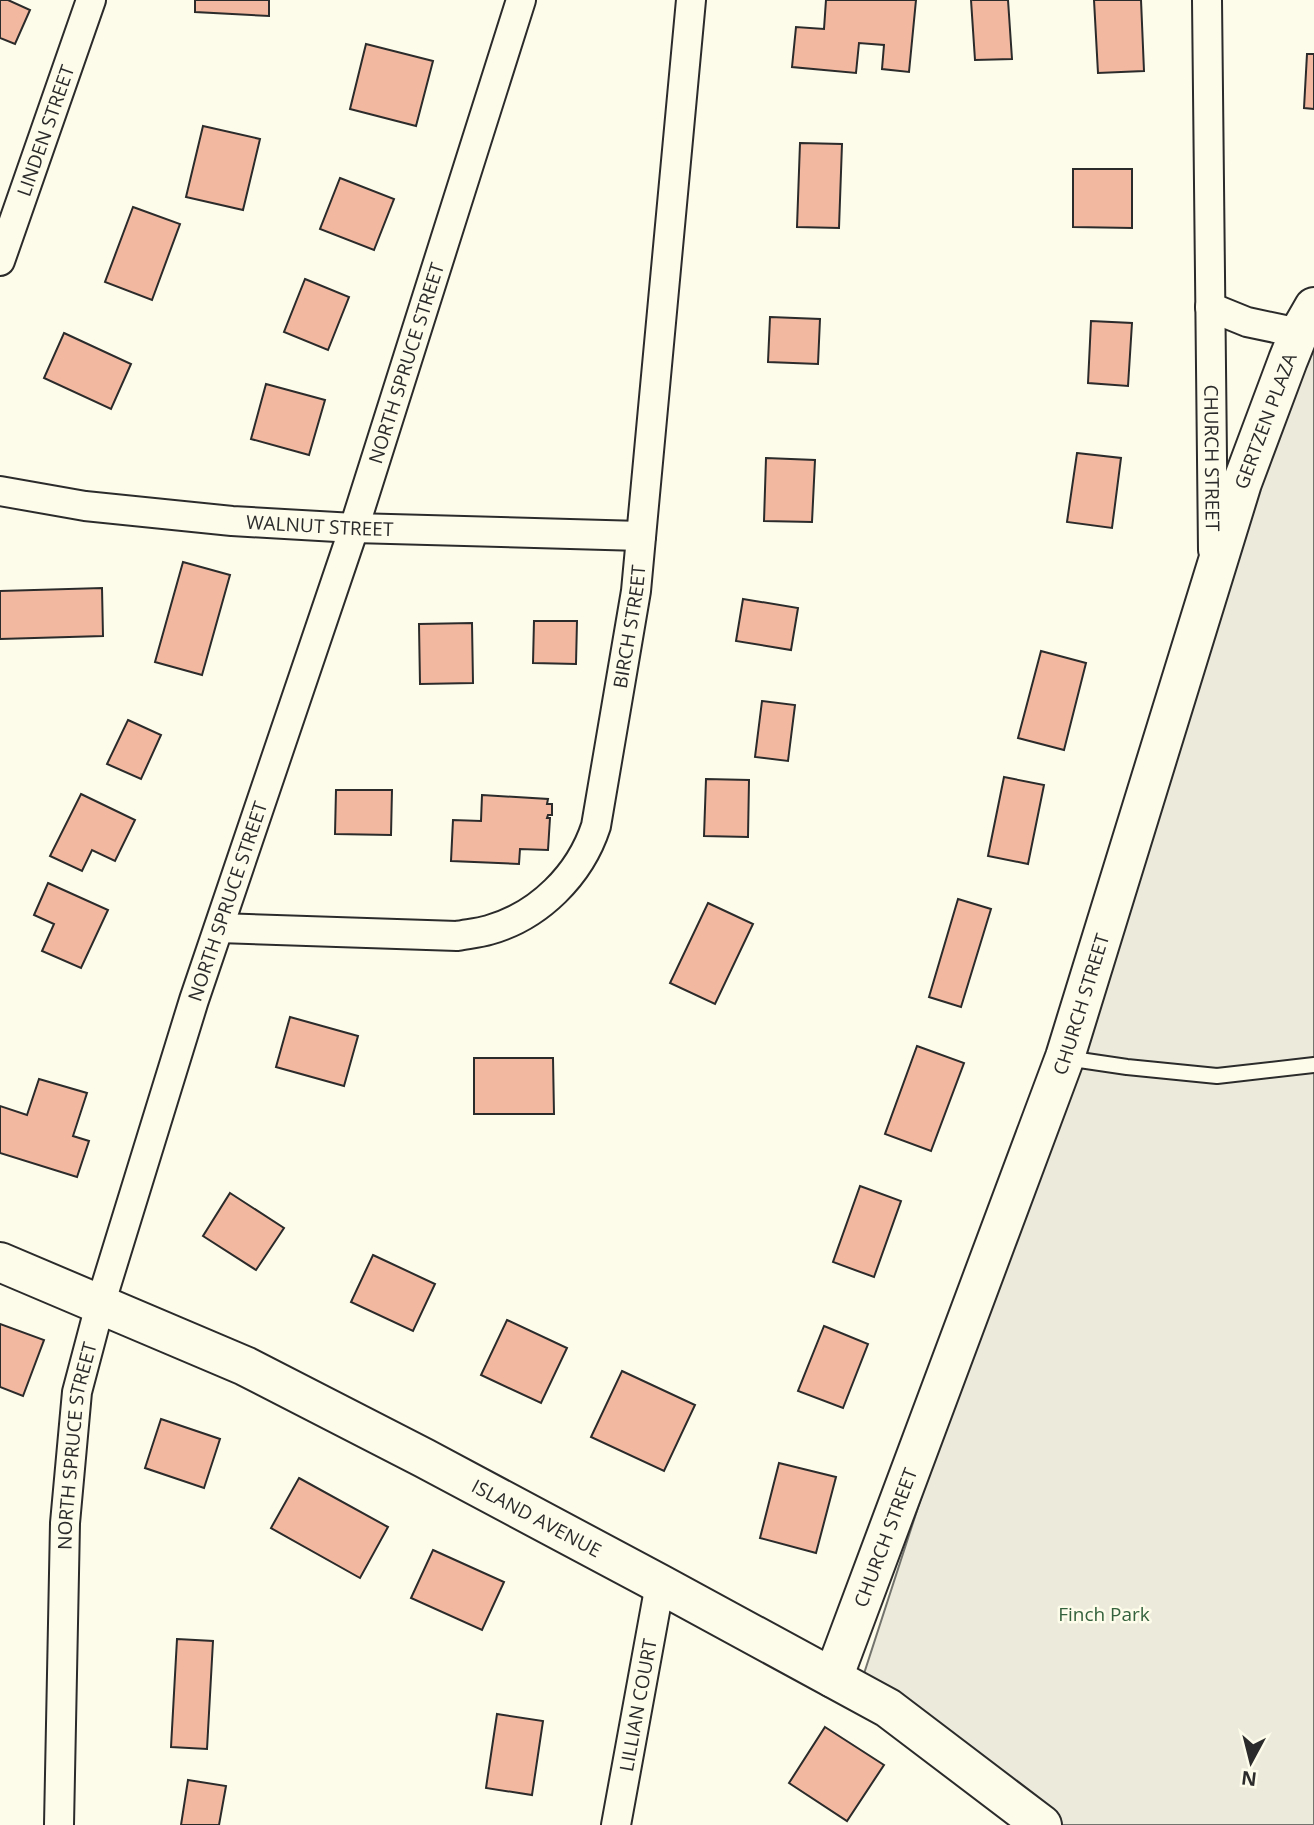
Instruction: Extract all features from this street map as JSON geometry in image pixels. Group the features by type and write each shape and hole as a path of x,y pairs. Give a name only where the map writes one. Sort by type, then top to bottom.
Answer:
{"street":[{"name":"LINDEN STREET","path":"0,261 92,0"},
{"name":"NORTH SPRUCE STREET","path":"59,1825 65,1523 77,1392 100,1305 190,1013 354,528 521,0"},
{"name":"BIRCH STREET","path":"219,928 457,936 490,930 524,915 551,895 576,868 596,826 636,591 691,0"},
{"name":"CHURCH STREET","path":"833,1678 1065,1057 1213,576 1207,0"},
{"path":"1210,307 1247,322 1307,320"},
{"name":"GERTZEN PLAZA","path":"1213,576 1242,483 1307,320"},
{"name":"WALNUT STREET","path":"0,491 85,506 232,521 354,528 641,536"},
{"name":"ISLAND AVENUE","path":"0,1262 245,1366 660,1584 888,1708 1042,1825"},
{"name":"LILLIAN COURT","path":"616,1825 660,1584"}],"lane":[{"path":"1065,1057 1128,1067 1217,1076 1314,1065"}],"green space":[{"name":"Finch Park","path":"1314,300 1314,1825 1019,1825 860,1686 1303,322"}],"building":[{"path":"0,0 8,0 30,10 15,44 0,38"},
{"path":"195,0 269,0 269,16 195,12"},
{"path":"826,0 916,0 909,72 882,69 884,45 859,43 856,73 792,67 796,27 824,29"},
{"path":"971,0 1008,0 1012,59 975,60"},
{"path":"1094,0 1141,0 1144,71 1098,73"},
{"path":"366,44 433,61 416,126 350,109"},
{"path":"1307,54 1314,54 1314,109 1304,108"},
{"path":"203,126 260,139 243,210 186,197"},
{"path":"800,143 842,144 839,228 797,227"},
{"path":"1073,169 1132,169 1132,228 1073,227"},
{"path":"340,178 394,199 374,250 320,229"},
{"path":"133,207 180,224 152,300 105,282"},
{"path":"305,279 349,297 328,350 284,332"},
{"path":"770,317 820,319 818,364 768,362"},
{"path":"1091,321 1132,323 1128,386 1088,383"},
{"path":"64,333 131,364 111,409 44,378"},
{"path":"266,384 325,400 309,455 251,439"},
{"path":"1077,453 1121,458 1112,528 1067,522"},
{"path":"766,458 815,460 812,522 764,521"},
{"path":"183,562 230,575 202,675 155,662"},
{"path":"102,588 103,636 0,639 0,591"},
{"path":"743,599 798,608 791,650 736,641"},
{"path":"534,621 577,621 576,664 533,663"},
{"path":"472,623 473,683 420,684 419,624"},
{"path":"1041,651 1086,663 1064,750 1018,738"},
{"path":"762,701 795,705 788,761 755,757"},
{"path":"128,720 161,735 141,779 107,764"},
{"path":"1004,777 1044,785 1028,864 988,856"},
{"path":"706,779 749,780 748,837 704,836"},
{"path":"336,790 392,790 391,835 335,834"},
{"path":"81,794 135,820 115,861 92,850 82,871 50,856"},
{"path":"482,795 548,799 547,804 552,804 552,815 547,818 550,818 548,850 520,849 519,864 451,861 453,820 481,821"},
{"path":"48,883 108,910 81,968 42,951 54,924 34,915"},
{"path":"958,899 991,909 961,1007 929,997"},
{"path":"708,903 753,924 715,1004 670,983"},
{"path":"290,1017 358,1036 344,1086 276,1067"},
{"path":"917,1046 964,1063 931,1151 885,1134"},
{"path":"474,1058 553,1058 554,1114 474,1114"},
{"path":"39,1079 87,1093 73,1136 89,1141 77,1177 0,1153 0,1106 27,1115"},
{"path":"860,1186 901,1201 874,1277 833,1262"},
{"path":"230,1193 284,1228 256,1270 203,1236"},
{"path":"373,1255 435,1284 413,1331 351,1302"},
{"path":"507,1320 567,1348 541,1403 481,1375"},
{"path":"0,1324 44,1340 23,1396 0,1387"},
{"path":"824,1326 868,1344 843,1408 798,1391"},
{"path":"622,1371 695,1405 664,1471 591,1437"},
{"path":"161,1419 220,1439 204,1488 145,1468"},
{"path":"779,1463 836,1477 816,1553 760,1538"},
{"path":"299,1478 388,1527 360,1578 271,1528"},
{"path":"433,1550 504,1582 482,1630 411,1598"},
{"path":"177,1639 213,1641 207,1749 171,1747"},
{"path":"497,1714 543,1721 532,1795 486,1788"},
{"path":"825,1727 884,1765 847,1821 789,1783"},
{"path":"188,1780 226,1786 219,1825 181,1825"}]}
